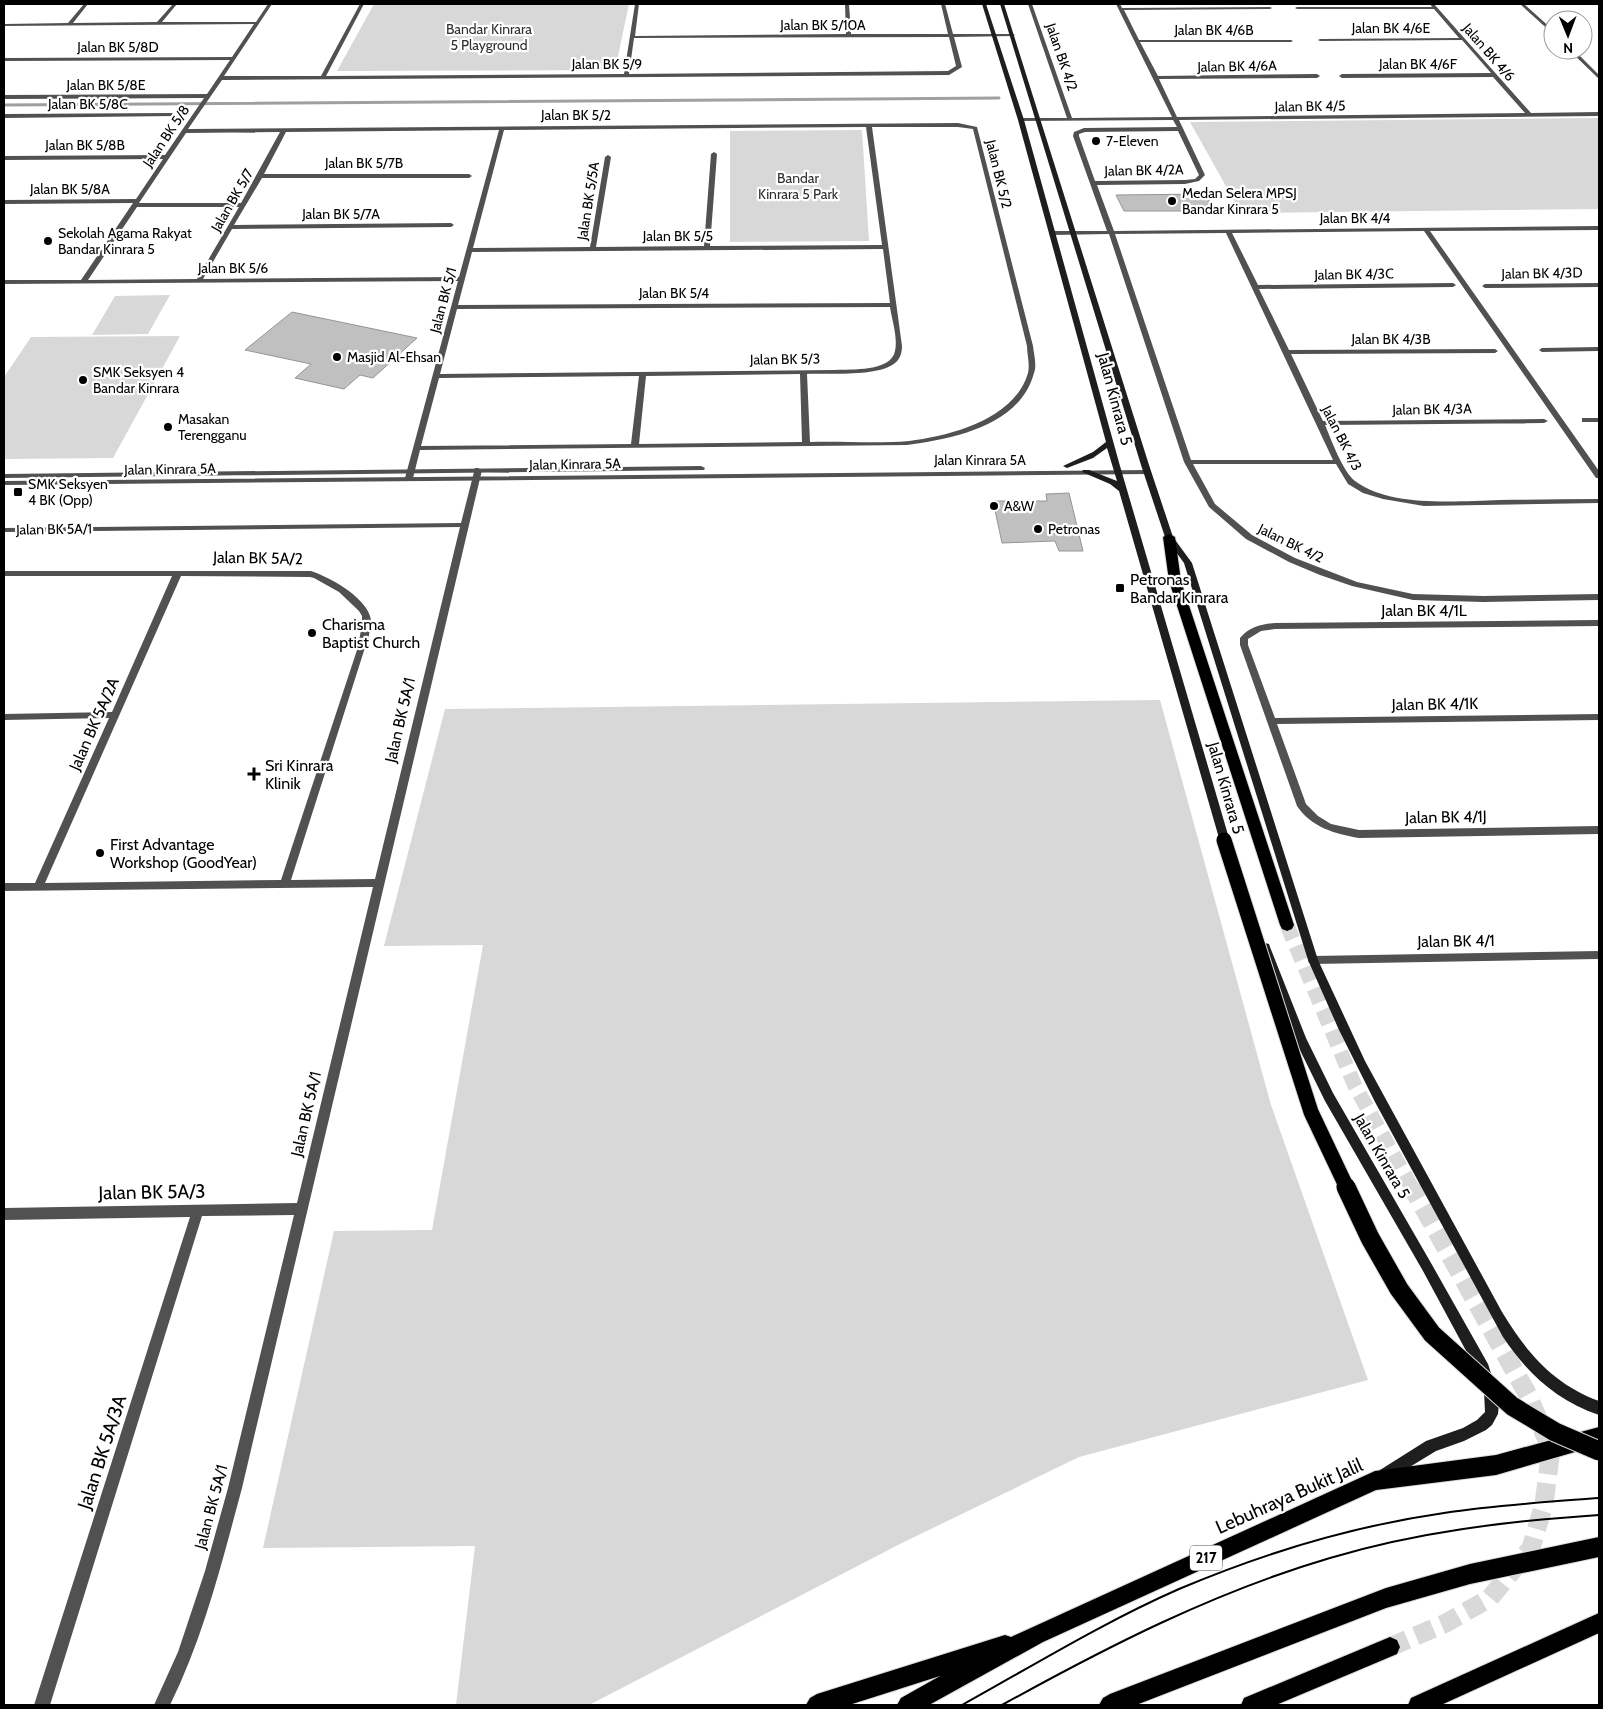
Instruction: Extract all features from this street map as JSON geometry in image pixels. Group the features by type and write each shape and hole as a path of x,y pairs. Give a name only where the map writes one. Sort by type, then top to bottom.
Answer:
{"highway":[{"path":"1169,537 1175,581 1189,627 1288,925"},
{"path":"1224,840 1311,1112 1370,1238 1398,1289 1432,1334 1474,1374 1512,1406 1555,1432 1599,1450"},
{"name":"Lebuhraya Bukit Jalil","path":"908,1705 1036,1635 1376,1480 1496,1465 1599,1436"},
{"path":"1110,1705 1386,1598 1470,1574 1599,1547"},
{"path":"1418,1705 1599,1623"},
{"path":"818,1705 1036,1635"},
{"path":"1251,1705 1390,1647"}],"main road":[{"name":"Jalan Kinrara 5","path":"984,4 1021,120 1117,469 1224,840 1300,1038 1330,1097 1483,1369 1489,1385 1491,1414 1485,1422 1459,1436 1431,1446 1376,1480"},
{"name":"Jalan Kinrara 5","path":"1002,4 1013,35 1071,232 1146,469 1169,537 1188,563 1198,592 1313,960 1348,1039 1502,1323 1530,1364 1564,1391 1599,1408"},
{"path":"1067,466 1100,452 1110,442"},
{"path":"1086,472 1113,482 1124,491"}],"street":[{"path":"69,25 86,4"},
{"path":"158,24 175,4"},
{"name":"Jalan BK 5/8","path":"83,282 270,4"},
{"path":"323,77 362,4"},
{"path":"626,75 637,4"},
{"path":"847,4 850,36"},
{"path":"943,4 952,35"},
{"name":"Jalan BK 4/2","path":"1030,4 1070,119"},
{"path":"1522,4 1543,24"},
{"path":"1176,118 1120,6 1270,8"},
{"path":"1297,8 1434,6"},
{"name":"Jalan BK 4/6","path":"1434,6 1530,115"},
{"path":"4,26 257,23"},
{"name":"Jalan BK 5/9","path":"220,78 949,73 959,67 952,35"},
{"name":"Jalan BK 5/10A","path":"632,37 1013,35"},
{"name":"Jalan BK 4/6E","path":"1320,40 1463,39"},
{"name":"Jalan BK 4/6B","path":"1138,42 1292,41"},
{"name":"Jalan BK 5/8D","path":"4,60 233,58"},
{"path":"1581,60 1599,78"},
{"name":"Jalan BK 4/6F","path":"1342,76 1495,75"},
{"name":"Jalan BK 4/6A","path":"1156,78 1317,76"},
{"name":"Jalan BK 5/8E","path":"4,97 208,96"},
{"name":"Jalan BK 4/5","path":"1021,120 1599,114"},
{"name":"Jalan BK 5/8C","path":"4,116 172,115"},
{"name":"Jalan BK 4/2A","path":"1093,183 1184,182 1198,180 1202,175 1176,118"},
{"name":"Jalan BK 5/2","path":"185,131 958,125 975,128 1030,346 1031,372 1019,397 1009,406 977,426 937,439 908,443 417,448"},
{"name":"Jalan BK 5/3","path":"436,376 803,372 862,370 888,366 896,360 899,352 869,126"},
{"name":"Jalan BK 5/1","path":"410,474 502,128"},
{"name":"Jalan BK 4/2A","path":"1111,232 1076,133 1079,131 1180,129"},
{"name":"Jalan BK 5/7","path":"200,281 284,130"},
{"path":"707,248 714,154"},
{"name":"Jalan BK 5/8B","path":"4,158 167,157"},
{"name":"Jalan BK 5/5A","path":"593,249 608,157"},
{"name":"Jalan BK 5/7B","path":"260,176 469,176"},
{"name":"Jalan BK 5/8A","path":"4,202 243,205"},
{"name":"Jalan BK 5/7A","path":"231,227 451,225"},
{"name":"Jalan BK 4/4","path":"1052,233 1599,228"},
{"path":"1426,230 1599,476"},
{"name":"Jalan BK 4/3","path":"1228,231 1344,474 1358,486 1383,497 1402,502 1424,504 1599,501"},
{"name":"Jalan BK 4/2","path":"1111,232 1188,462 1212,505 1249,536 1292,560 1355,584 1413,597 1483,599 1599,597"},
{"name":"Jalan BK 5/5","path":"470,250 886,247"},
{"name":"Jalan BK 5/6","path":"4,282 462,279"},
{"name":"Jalan BK 4/3C","path":"1256,287 1453,285"},
{"name":"Jalan BK 4/3D","path":"1485,286 1599,285"},
{"name":"Jalan BK 5/4","path":"454,307 893,305"},
{"path":"1542,350 1599,349"},
{"name":"Jalan BK 4/3B","path":"1287,352 1495,351"},
{"path":"803,372 806,443"},
{"path":"635,445 643,373"},
{"path":"1585,420 1599,420"},
{"name":"Jalan BK 4/3A","path":"1319,423 1544,421"},
{"path":"1188,462 1338,462"},
{"name":"Jalan Kinrara 5A","path":"477,474 1067,466 1146,469"},
{"name":"Jalan Kinrara 5A","path":"4,476 1086,472 1117,469"},
{"name":"Jalan Kinrara 5A","path":"4,483 410,474"},
{"name":"Jalan BK 5A/1","path":"162,1705 174,1681 201,1611 235,1488 477,474"},
{"name":"Jalan BK 5A/1","path":"4,530 465,525"},
{"name":"Jalan BK 5A/2","path":"4,573 310,574 323,578 357,603 366,615 366,630 362,647 285,884"},
{"name":"Jalan BK 5A/2A","path":"38,887 178,573"},
{"name":"Jalan BK 4/1L","path":"1271,721 1244,645 1244,638 1250,632 1261,627 1599,624"},
{"path":"4,717 114,716"},
{"name":"Jalan BK 4/1K","path":"1271,721 1599,717"},
{"name":"Jalan BK 4/1J","path":"1271,721 1302,806 1313,818 1326,827 1341,832 1359,834 1599,830"},
{"path":"4,887 379,883"},
{"name":"Jalan BK 4/1","path":"1313,960 1599,955"},
{"name":"Jalan BK 5A/3","path":"4,1214 301,1209"},
{"name":"Jalan BK 5A/3A","path":"42,1705 198,1210"}],"green space":[{"name":"Bandar Kinrara 5 Playground","path":"374,4 629,4 615,70 337,71"},
{"path":"1599,118 1599,209 1241,213 1190,122"},
{"name":"Bandar Kinrara 5 Park","path":"862,130 869,241 730,242 730,131"},
{"path":"170,295 148,334 92,335 115,296"},
{"name":"SMK Seksyen 4 Bandar Kinrara","path":"180,336 113,458 4,459 4,377 31,337"},
{"path":"1160,700 1271,1105 1368,1380 1079,1457 900,1544 589,1705 456,1705 475,1546 263,1548 334,1231 432,1230 483,945 384,946 445,709"}],"building":[{"name":"Medan Selera MPSJ Bandar Kinrara 5","path":"1207,194 1212,211 1124,211 1116,195"},
{"name":"Masjid Al-Ehsan","path":"292,312 417,338 373,378 360,375 344,389 295,378 311,364 245,350"},
{"name":"Petronas","path":"1069,493 1083,551 1059,551 1055,541 1002,543 993,501 1047,501 1046,494"}],"waterway":[{"path":"4,105 999,98"}],"tunnel":[{"path":"1287,925 1355,1086 1412,1188"},
{"path":"1390,1647 1446,1623 1490,1598 1531,1548 1544,1504 1550,1457 1547,1440 1528,1395 1412,1187"}],"tram line":[{"path":"962,1705 1069,1644 1151,1602 1211,1576 1309,1542 1376,1525 1444,1513 1599,1498"},
{"path":"1002,1705 1081,1662 1162,1622 1245,1587 1330,1558 1396,1541 1463,1529 1599,1515"}],"place":[{"name":"7-Eleven","path":"1096,141"},
{"name":"Medan Selera MPSJ Bandar Kinrara 5","path":"1172,201"},
{"name":"Sekolah Agama Rakyat Bandar Kinrara 5","path":"48,241"},
{"name":"Masjid Al-Ehsan","path":"337,357"},
{"name":"SMK Seksyen 4 Bandar Kinrara","path":"83,380"},
{"name":"Masakan Terengganu","path":"168,427"},
{"name":"SMK Seksyen 4 BK (Opp)","path":"18,492"},
{"name":"A&W","path":"994,506"},
{"name":"Petronas","path":"1038,529"},
{"name":"Petronas Bandar Kinrara","path":"1120,588"},
{"name":"Charisma Baptist Church","path":"312,633"},
{"name":"Sri Kinrara Klinik","path":"254,774"},
{"name":"First Advantage Workshop (GoodYear)","path":"100,853"}]}
